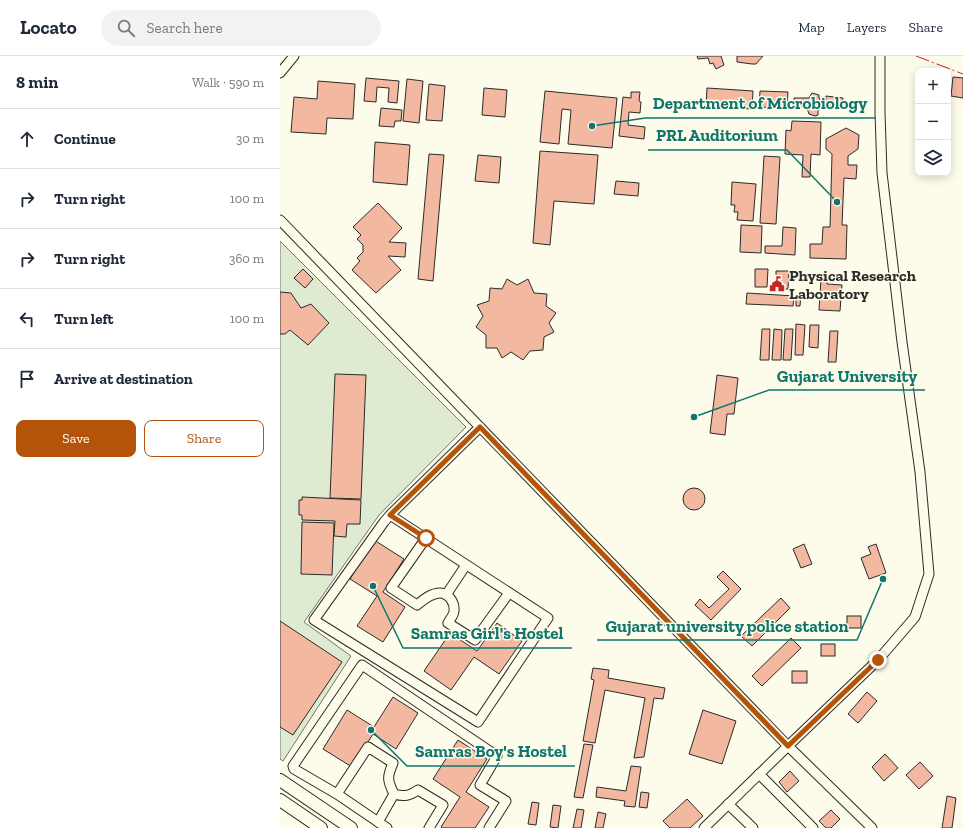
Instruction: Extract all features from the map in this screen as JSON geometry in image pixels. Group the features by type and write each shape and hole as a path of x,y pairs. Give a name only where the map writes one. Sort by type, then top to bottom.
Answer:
{"main road":[{"path":"280,780 351,828"},
{"path":"280,800 321,828"}],"street":[{"path":"280,73 294,56"},
{"path":"704,828 878,660 915,617 929,574 920,472 902,342 882,173 880,56"},
{"path":"280,220 788,746 872,828"},
{"path":"390,515 548,618 478,722 314,620 390,515 480,427"},
{"path":"426,538 391,588 417,605 427,597 440,593 446,595 453,602 454,612 448,623 475,640 509,593"},
{"path":"446,595 466,565"},
{"path":"387,828 337,794 294,769 293,766 362,665 497,756 480,785 506,801 489,828"},
{"path":"337,794 368,747 393,763 388,782 394,794 402,796 410,795 418,790 443,805 429,828"},
{"path":"759,774 813,828"},
{"path":"378,822 394,794"},
{"path":"728,804 753,828"}],"green space":[{"path":"280,241 466,427 379,515 304,622 351,656 283,761 280,759"}],"building":[{"path":"697,56 721,56 724,65 716,69 713,63 710,64 708,58 698,59"},
{"path":"737,56 763,56 756,64 752,64 737,62"},
{"path":"953,77 963,78 963,98 951,96"},
{"path":"366,78 399,81 397,103 388,102 389,88 377,87 376,102 364,101"},
{"path":"407,79 423,81 419,123 403,121"},
{"path":"318,81 355,84 353,119 327,118 326,134 291,132 294,97 317,99"},
{"path":"429,84 445,86 442,121 426,120"},
{"path":"484,88 507,90 505,117 482,115"},
{"path":"707,88 753,91 752,109 706,106"},
{"path":"545,91 617,98 612,148 568,144 571,110 562,109 559,144 540,142"},
{"path":"760,91 788,92 787,108 759,107"},
{"path":"631,92 640,92 640,113 629,112 628,125 645,127 644,139 619,136 623,97 631,98"},
{"path":"812,93 819,95 822,104 818,111 818,115 815,116 809,114 805,107 794,106 794,98 809,98"},
{"path":"826,96 843,98 842,106 825,105"},
{"path":"381,108 402,110 401,121 395,121 394,127 379,126"},
{"path":"792,121 821,122 820,155 811,154 810,177 802,177 803,155 785,154 786,130 791,131"},
{"path":"846,128 859,135 858,149 848,156 848,165 857,165 856,179 844,178 842,225 847,225 846,259 810,258 810,244 822,244 823,227 830,227 832,154 826,149 826,139"},
{"path":"375,142 410,145 407,185 373,182"},
{"path":"540,151 598,155 594,204 554,201 550,245 533,243"},
{"path":"429,154 444,155 433,281 418,279"},
{"path":"478,155 501,157 499,183 475,181"},
{"path":"764,156 780,157 776,224 760,223"},
{"path":"616,181 639,183 638,196 614,194"},
{"path":"732,182 756,184 753,221 737,220 738,212 734,212 735,205 731,205"},
{"path":"378,203 402,228 389,242 406,243 405,257 388,256 401,270 376,293 352,270 360,261 357,258 363,252 363,245 357,239 361,235 353,227"},
{"path":"741,225 762,226 761,253 740,252"},
{"path":"783,227 796,228 795,255 765,253 765,246 782,246"},
{"path":"303,269 313,279 305,288 294,278"},
{"path":"755,269 768,269 767,287 755,287"},
{"path":"776,271 789,271 788,289 776,289"},
{"path":"507,279 517,285 528,279 534,293 547,294 546,306 556,313 549,323 554,332 544,337 543,350 530,351 523,360 511,352 502,358 497,348 486,348 486,335 476,327 483,316 477,305 489,301 490,288 502,289"},
{"path":"821,279 827,279 827,284 842,285 840,311 819,310"},
{"path":"280,292 291,293 301,308 311,304 329,323 308,345 290,330 285,334 280,334"},
{"path":"747,293 794,296 793,306 746,304"},
{"path":"796,295 801,295 800,306 796,306"},
{"path":"796,324 805,325 803,355 795,355"},
{"path":"810,325 819,325 818,348 809,347"},
{"path":"762,329 770,329 769,360 760,360"},
{"path":"774,329 782,330 781,360 772,360"},
{"path":"785,329 793,329 791,360 783,360"},
{"path":"830,331 838,331 836,362 828,362"},
{"path":"335,374 366,375 361,499 330,498"},
{"path":"717,375 738,378 734,414 727,414 725,435 710,433"},
{"path":"694,488 702,491 705,499 702,507 694,510 686,507 683,499 686,491"},
{"path":"302,497 361,500 360,524 347,524 346,537 334,536 335,521 302,520 302,515 299,515 299,500 302,500"},
{"path":"302,522 334,523 332,575 301,574"},
{"path":"374,540 404,559 383,592 405,607 383,642 357,626 377,596 350,579"},
{"path":"804,544 812,564 801,568 793,549"},
{"path":"876,544 886,573 869,579 861,558 871,554 868,547"},
{"path":"723,571 741,589 711,620 695,605 700,599 709,608 729,589 717,577"},
{"path":"781,598 790,608 752,646 741,636"},
{"path":"847,616 861,616 861,628 847,628"},
{"path":"280,621 342,662 293,735 280,727"},
{"path":"497,623 522,641 499,674 474,657 451,690 424,671 450,633 477,651"},
{"path":"791,638 801,648 762,686 752,676"},
{"path":"821,644 835,644 835,656 821,656"},
{"path":"593,668 609,670 608,678 665,688 663,699 654,698 644,757 634,758 645,698 605,690 595,743 583,741 594,680 591,679"},
{"path":"792,671 807,671 807,683 792,683"},
{"path":"867,692 877,701 858,723 848,714"},
{"path":"393,697 418,713 396,749 373,734 352,767 323,749 347,710 374,727"},
{"path":"703,710 736,721 722,764 689,754"},
{"path":"458,740 487,759 466,792 489,807 475,828 441,827 460,797 433,779"},
{"path":"584,744 593,745 583,798 574,797"},
{"path":"885,754 898,768 884,781 872,767"},
{"path":"920,762 933,776 919,789 906,775"},
{"path":"631,766 641,767 635,807 624,806 625,801 596,797 597,787 626,791"},
{"path":"790,771 799,781 787,792 779,782"},
{"path":"641,792 649,793 647,808 639,807"},
{"path":"947,796 956,798 952,828 942,828"},
{"path":"687,799 703,816 690,828 670,828 663,821"},
{"path":"532,802 539,803 536,825 528,824"},
{"path":"553,805 561,806 558,828 550,827"},
{"path":"577,809 584,810 581,828 573,828"},
{"path":"831,810 840,819 831,828 826,828 819,821"},
{"path":"598,812 606,814 603,828 595,828"}],"power":[{"path":"916,56 963,74"}],"place":[{"name":"Department of Microbiology","path":"592,126"},
{"name":"PRL Auditorium","path":"837,202"},
{"name":"Physical Research Laboratory","path":"777,284"},
{"name":"Gujarat University","path":"694,417"},
{"name":"Gujarat university police station","path":"883,579"},
{"name":"Samras Girl's Hostel","path":"373,586"},
{"name":"Samras Boy's Hostel","path":"371,730"}],"route":[{"path":"426,538 390,515 480,427 788,746 878,660"}]}
